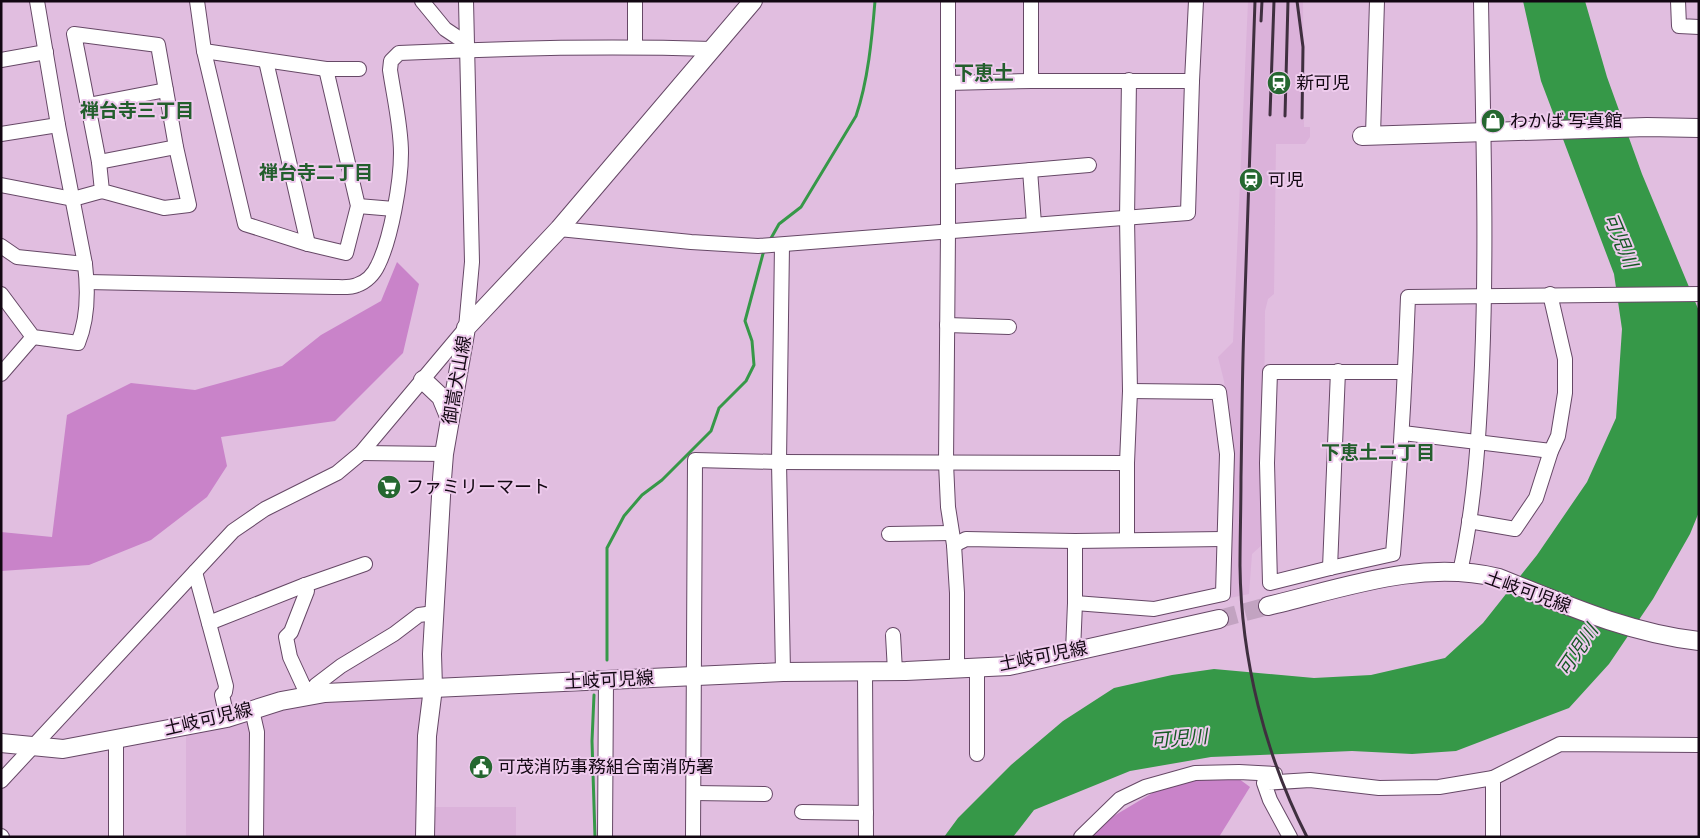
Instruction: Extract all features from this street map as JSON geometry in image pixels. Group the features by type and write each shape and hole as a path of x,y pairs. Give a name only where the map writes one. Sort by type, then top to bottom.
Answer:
{"main road":[{"name":"御嵩犬山線","path":"425,837 427,736 433,688 432,654 444,454 466,328 560,229 753,1"},
{"path":"1368,135 1646,127 1699,128"},
{"path":"423,380 441,397 450,420"},
{"name":"土岐可児線","path":"1268,606 1400,574 1436,571 1460,572 1499,578 1609,622 1645,632 1699,641"},
{"name":"土岐可児線","path":"1,743 63,749 227,718 281,701 325,693 783,672 865,672 1008,666 1219,619"}],"street":[{"path":"1,294 33,337 78,343 82,332 87,282 85,264 58,125 37,1"},
{"path":"197,1 204,51 245,224 308,244 346,253 358,206 326,69"},
{"path":"422,1 445,29 467,46"},
{"path":"1,781 233,531 265,510 337,473 361,453 466,328 472,262 466,1"},
{"path":"635,1 635,47"},
{"path":"948,1 946,463 948,507 957,593 957,669"},
{"path":"1031,1 1031,81"},
{"path":"560,229 691,242 758,246 1188,213 1196,1"},
{"path":"1368,135 1377,1"},
{"path":"1460,572 1469,521 1479,442 1485,295 1482,1"},
{"path":"1678,1 1679,26 1699,27"},
{"path":"1,185 73,200 102,192 164,208 189,206 176,147 158,45 74,34 99,162 102,192"},
{"path":"87,282 355,286 369,278 378,266 384,249 400,175 400,135 390,70 391,61 399,53 467,46 712,49"},
{"path":"204,51 326,69 360,69"},
{"path":"1,60 46,52"},
{"path":"266,61 308,244"},
{"path":"1127,540 1127,463 1130,391 1127,218 1129,80"},
{"path":"948,83 1192,80"},
{"path":"88,106 166,90"},
{"path":"1,134 58,125"},
{"path":"99,162 176,147"},
{"path":"948,177 1089,165"},
{"path":"1030,170 1034,224"},
{"path":"358,206 394,209"},
{"path":"782,245 779,462 783,672"},
{"path":"1,246 17,258 85,264"},
{"path":"1469,521 1515,529 1536,498 1551,450 1558,436 1564,393 1565,358 1550,294"},
{"path":"1405,372 1270,372 1267,463 1270,583 1393,554 1403,433 1408,297 1550,294 1699,294"},
{"path":"947,325 1009,327"},
{"path":"1,374 33,337"},
{"path":"1330,568 1338,372"},
{"path":"1075,603 1154,610 1223,594 1223,539 1227,454 1219,392 1130,391"},
{"path":"1403,433 1551,450"},
{"path":"361,453 444,454"},
{"path":"693,837 695,460 1127,463"},
{"path":"889,534 952,539 1075,541 1223,539"},
{"path":"1073,651 1075,541"},
{"path":"209,623 305,585 365,564"},
{"path":"195,572 226,686 226,692 222,696 227,718"},
{"path":"305,585 307,591 291,632 286,637 290,657 308,696 316,685 341,666 394,634 418,615 434,613"},
{"path":"893,635 895,671"},
{"path":"977,667 977,754"},
{"path":"865,672 866,837"},
{"path":"605,837 606,680"},
{"path":"252,710 257,732 256,837"},
{"path":"116,739 116,837"},
{"path":"1290,837 1264,783 1310,780 1379,788 1439,787 1493,778 1560,744 1699,745"},
{"path":"1081,837 1120,799 1145,787 1195,773 1239,772 1275,774"},
{"path":"1493,778 1493,837"},
{"path":"694,793 765,794"},
{"path":"802,812 866,813"}],"shaded area":[{"path":"1248,1 1303,1 1304,127 1310,127 1310,137 1305,144 1276,144 1274,294 1268,299 1265,311 1263,544 1252,554 1249,594 1230,598 1234,467 1224,381 1218,357 1233,342"},
{"path":"397,262 419,284 403,353 335,421 221,437 227,466 207,497 151,540 89,565 1,571 1,532 52,537 67,415 131,383 195,390 282,366 321,335 381,301"},
{"path":"433,688 426,807 516,807 516,837 186,837 186,725 281,701"},
{"path":"1235,776 1250,787 1219,837 1091,837 1102,823 1154,792 1198,778"}],"water":[{"name":"可児川","path":"1523,1 1585,1 1607,77 1642,174 1699,311 1699,512 1690,534 1653,599 1609,664 1569,708 1456,751 1412,754 1352,751 1211,757 1130,771 1034,810 1013,837 944,837 958,818 1011,765 1063,721 1114,688 1172,675 1214,669 1314,678 1371,675 1445,658 1483,623 1537,555 1587,482 1616,418 1622,329 1614,274 1541,81"}],"waterway":[{"path":"770,240 779,224 801,207 856,116 871,44 875,1"},
{"path":"607,660 607,548 624,516 642,495 662,480 711,431 719,408 746,381 754,365 752,341 745,321 764,250"},
{"path":"594,695 592,741 595,837"}],"tunnel":[{"path":"1219,619 1268,606"}],"railway":[{"path":"1255,1 1243,362 1241,601 1245,636 1258,706 1279,773 1307,837"},
{"path":"1261,21 1262,1"},
{"path":"1270,115 1274,1"},
{"path":"1285,116 1288,1"},
{"path":"1297,1 1303,47 1302,118"}],"place":[{"name":"新可児","path":"1279,83"},
{"name":"わかば 写真館","path":"1493,121"},
{"name":"可児","path":"1251,180"},
{"name":"ファミリーマート","path":"389,487"},
{"name":"可茂消防事務組合南消防署","path":"481,767"}],"district":[{"name":"下恵土","path":"984,73"},
{"name":"禅台寺三丁目","path":"137,110"},
{"name":"禅台寺二丁目","path":"316,172"},
{"name":"下恵土二丁目","path":"1378,452"}]}
